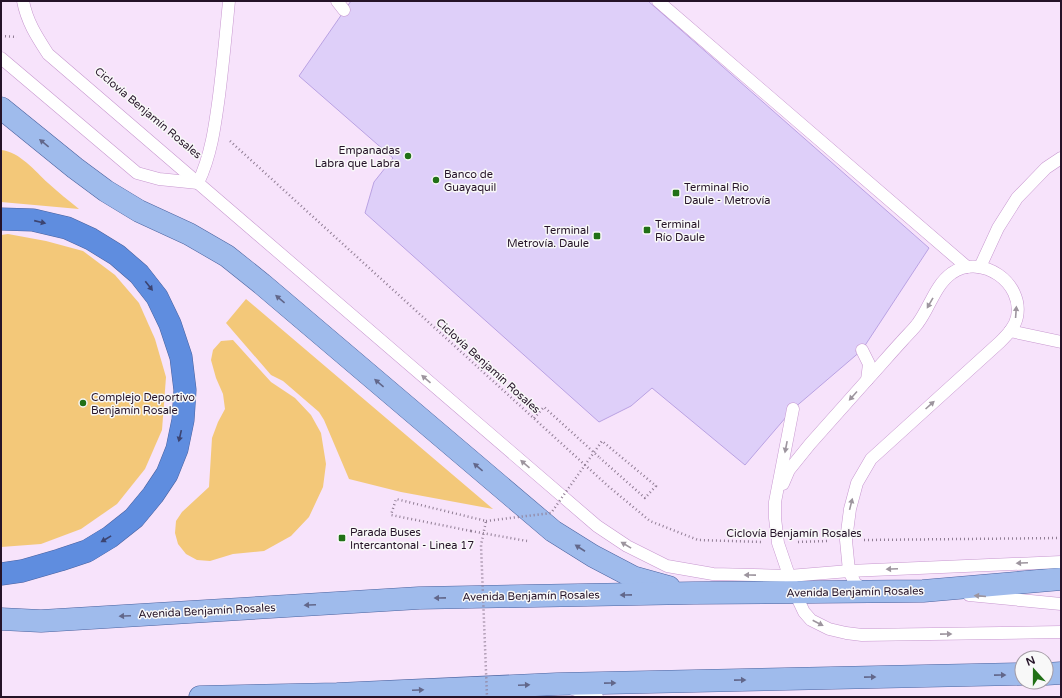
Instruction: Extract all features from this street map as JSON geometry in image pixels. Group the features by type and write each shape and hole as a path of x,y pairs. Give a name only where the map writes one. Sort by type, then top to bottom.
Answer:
{"highway":[{"path":"1,219 33,220 67,228 91,239 117,255 139,274 158,297 170,324 181,358 185,390 183,420 177,449 172,462 167,474 153,495 134,518 110,537 87,550 60,560 22,571 1,574"}],"main road":[{"path":"3,112 106,191 139,211 189,234 227,256 553,531 593,556 633,577 693,593"},
{"name":"Avenida Benjamín Rosales","path":"1,619 41,621 419,598 693,593 792,584 867,592 923,591 1061,579"},
{"path":"202,697 489,692 557,684 1014,674"}],"lane":[{"path":"23,1 29,23 48,54 597,526 627,546 667,566 713,574 792,584"},
{"path":"198,183 204,170 214,130 225,51 228,1"},
{"path":"658,1 967,267"},
{"path":"1,58 137,173 160,179 198,183"},
{"path":"980,267 998,228 1017,198 1046,168 1061,158"},
{"path":"775,502 789,470 810,444 918,323 942,282 953,272 967,267 980,267 993,271 1009,284 1017,301 1017,317 1010,331 1000,342 871,458 857,483 850,509 846,540 849,571 855,583 867,592"},
{"path":"1010,331 1061,342"},
{"path":"862,350 869,364 867,380"},
{"path":"793,409 775,502 775,518 778,543 792,584 804,612 811,620 829,629 862,635 1061,632"},
{"name":"Avenida Benjamín Rosales","path":"792,584 849,571 1061,562"},
{"path":"923,591 1061,604"},
{"path":"557,684 597,697"},
{"path":"461,697 489,692"}],"path":[{"path":"1,36 38,39"},
{"name":"Ciclovía Benjamín Rosales","path":"226,137 608,486 650,521 698,540 778,543 846,540 1061,538"},
{"path":"534,418 544,407 600,458 645,498 656,486 602,442 550,513 486,521 396,499 391,515 530,542 553,531"},
{"path":"486,521 481,545 489,692"}],"shaded area":[{"path":"1,150 15,154 21,158 79,209 1,202"},
{"name":"Complejo Deportivo Benjamín Rosale","path":"8,234 46,241 83,251 115,275 139,303 155,339 166,377 162,430 145,469 117,504 81,529 41,544 1,547 1,235"},
{"path":"246,299 493,509 401,492 349,479 324,420 319,412 283,381 271,375 226,323"},
{"path":"233,340 271,382 295,398 311,415 321,433 326,464 323,487 309,517 291,536 264,551 233,554 210,561 197,560 186,554 178,544 175,533 176,521 182,512 209,487 212,438 225,409 223,394 216,378 211,360 213,350 221,341"}],"building":[{"name":"Terminal Río Daule","path":"351,1 648,1 929,248 862,350 793,409 745,465 652,388 631,406 599,422 365,213 374,182 393,158 299,76"}],"place":[{"name":"Empanadas Labra que Labra","path":"408,156"},
{"name":"Banco de Guayaquil","path":"436,180"},
{"name":"Terminal Rio Daule - Metrovía","path":"676,193"},
{"name":"Terminal Río Daule","path":"647,230"},
{"name":"Terminal Metrovía. Daule","path":"597,236"},
{"name":"Complejo Deportivo Benjamín Rosale","path":"83,403"},
{"name":"Parada Buses Intercantonal - Linea 17","path":"342,538"}]}
